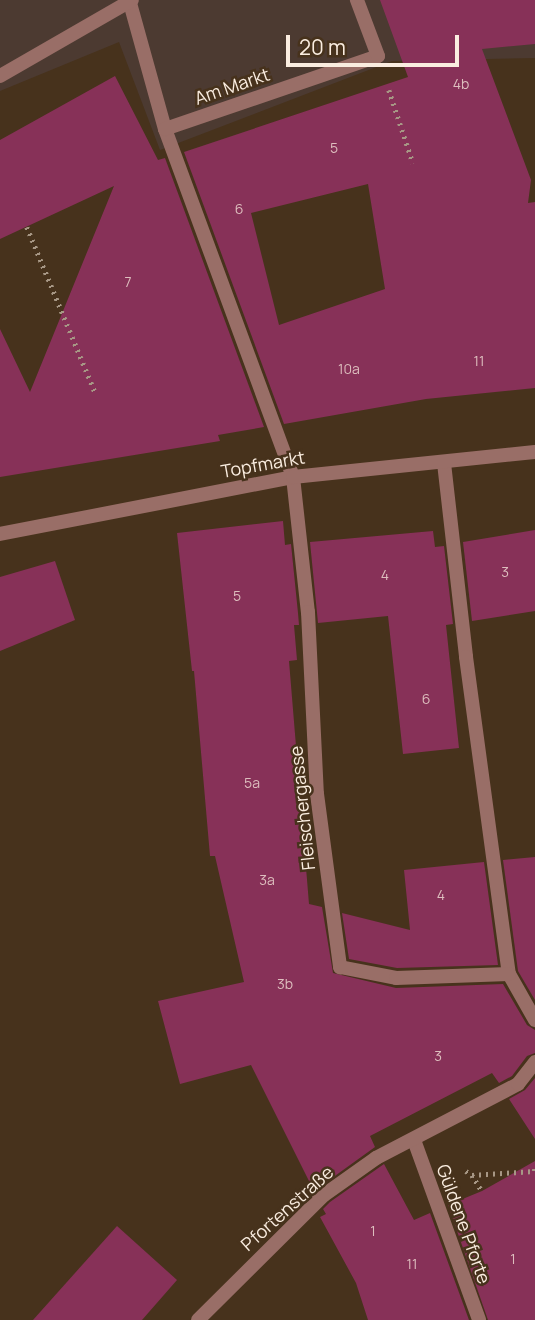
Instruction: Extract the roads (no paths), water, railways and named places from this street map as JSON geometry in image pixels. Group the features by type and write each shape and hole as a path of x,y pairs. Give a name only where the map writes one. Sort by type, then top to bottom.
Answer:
{"street":[{"name":"Am Markt","path":"165,129 378,56 357,0"},
{"path":"0,76 131,2 165,129 293,477"},
{"name":"Topfmarkt","path":"0,534 293,477 535,452"},
{"path":"444,463 466,657 509,974 535,1020"},
{"name":"Fleischergasse","path":"293,477 308,611 317,794 340,967 396,978 509,974"},
{"name":"Pfortenstraße","path":"198,1320 324,1195 376,1158 518,1084 535,1062"},
{"name":"Güldene Pforte","path":"414,1140 479,1320"}]}
